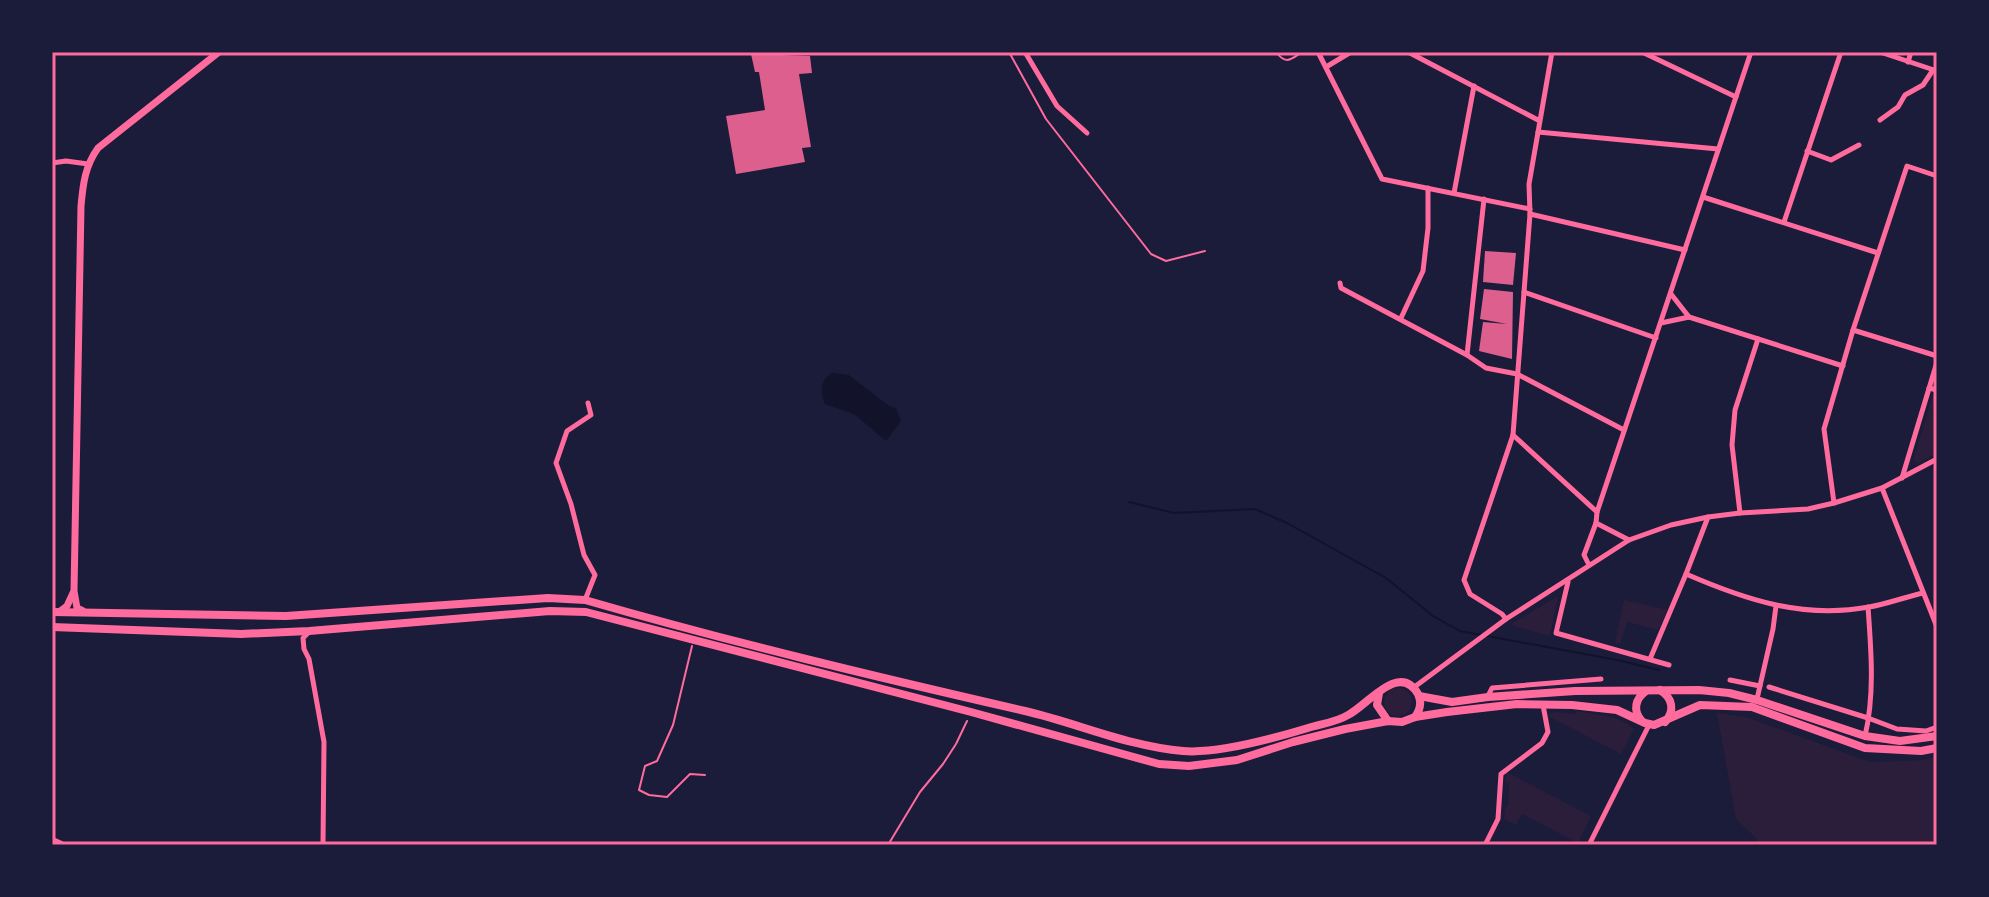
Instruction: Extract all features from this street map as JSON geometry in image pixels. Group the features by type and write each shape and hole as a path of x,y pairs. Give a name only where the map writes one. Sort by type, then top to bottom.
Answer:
{"highway":[{"path":"56,612 286,616 548,598 585,600 805,660 1027,712 1163,749 1186,752 1281,737 1348,716 1391,683 1398,682 1416,692 1452,702 1575,691 1699,690 1729,693 1865,736 1900,741 1937,736"},
{"path":"52,627 241,634 550,611 586,612 1159,764 1189,766 1237,760 1345,729 1517,704 1617,710 1654,725 1700,705 1752,707 1865,748 1921,751 1937,748"},
{"path":"1646,723 1637,713 1636,704 1647,690"},
{"path":"1659,690 1671,702 1671,713 1664,722"},
{"path":"1380,692 1377,705 1388,721"},
{"path":"1415,717 1420,703 1416,692"},
{"path":"52,841 61,845"}],"main road":[{"path":"88,613 77,608 74,591 84,176 98,148 219,52"},
{"path":"56,612 67,606 74,591"}],"street":[{"path":"1025,52 1057,106 1087,133"},
{"path":"1318,52 1382,179 1484,199 1685,250"},
{"path":"1326,67 1351,52"},
{"path":"1408,52 1539,120"},
{"path":"1506,619 1470,594 1464,580 1513,435 1530,211 1529,184 1552,52"},
{"path":"1642,52 1736,97"},
{"path":"1589,565 1584,555 1597,512 1751,52"},
{"path":"1784,222 1841,52"},
{"path":"1880,52 1935,70 1923,85 1905,95 1898,107 1880,120"},
{"path":"1908,62 1911,52"},
{"path":"1454,193 1474,86"},
{"path":"1538,132 1718,149"},
{"path":"1807,151 1831,160 1859,145"},
{"path":"52,163 88,164"},
{"path":"1834,503 1824,429 1853,330 1907,166 1937,176"},
{"path":"1401,318 1423,271 1428,228 1428,188"},
{"path":"1703,197 1878,253"},
{"path":"1467,355 1484,199"},
{"path":"1340,283 1341,288 1401,318 1486,368 1517,374 1624,430"},
{"path":"1524,292 1656,338"},
{"path":"1671,294 1689,317"},
{"path":"1661,323 1689,317 1843,366"},
{"path":"1853,330 1937,359 1902,478"},
{"path":"1740,513 1732,445 1735,410 1758,339"},
{"path":"1929,388 1937,390"},
{"path":"585,600 595,575 584,555 571,504 556,463 567,431 591,415 588,403"},
{"path":"1513,435 1597,512"},
{"path":"1416,692 1506,619 1629,540 1671,525 1708,517 1808,509 1834,503 1882,488 1937,459"},
{"path":"1882,488 1937,627"},
{"path":"1650,659 1708,517"},
{"path":"1596,523 1629,540"},
{"path":"1686,574 1727,592 1776,606 1821,611 1868,607 1923,593"},
{"path":"1568,581 1556,633 1669,665"},
{"path":"1757,700 1776,606"},
{"path":"1865,736 1871,657 1868,607"},
{"path":"309,631 303,638 304,649 309,659 324,742 323,845"},
{"path":"1488,697 1492,688 1601,679"},
{"path":"1730,680 1760,686"},
{"path":"1570,682 1575,691"},
{"path":"1769,687 1897,729 1926,731 1937,727"},
{"path":"1485,845 1498,819 1501,774 1542,743 1548,732 1543,704"},
{"path":"1589,845 1646,723"}],"lane":[{"path":"1009,52 1046,119 1151,254 1166,261 1205,251"},
{"path":"1276,52 1286,60 1302,52"}],"path":[{"path":"692,641 673,725 657,761 645,766 639,790 649,795 667,797 690,774 705,775"},
{"path":"888,845 920,792 956,744 971,712"}],"shaded area":[{"path":"832,373 849,375 896,408 901,421 886,441 854,414 825,404 822,386"},
{"path":"1933,395 1937,396 1937,454 1918,463 1913,460"},
{"path":"1558,596 1550,636 1510,625"},
{"path":"1624,600 1668,610 1658,630 1627,622 1620,644 1615,643"},
{"path":"1398,688 1408,692 1412,702 1408,712 1398,716 1388,712 1384,702 1388,692"},
{"path":"1576,711 1615,718 1634,729 1621,754 1548,716 1553,712 1576,714"},
{"path":"1717,713 1746,717 1870,762 1937,757 1937,845 1755,845 1758,840 1736,819"},
{"path":"1506,772 1591,816 1578,843 1522,814 1516,825 1504,819 1509,783 1506,783"}],"building":[{"path":"751,54 810,56 812,73 799,74 811,147 802,148 805,162 736,174 726,116 765,110 759,72 755,72"},
{"path":"1485,251 1516,253 1513,285 1483,282"},
{"path":"1484,289 1513,292 1512,359 1479,351 1483,322 1507,324 1480,319"}],"waterway":[{"path":"1129,502 1174,513 1255,509 1287,523 1386,578 1433,616 1460,631 1659,670"}]}
